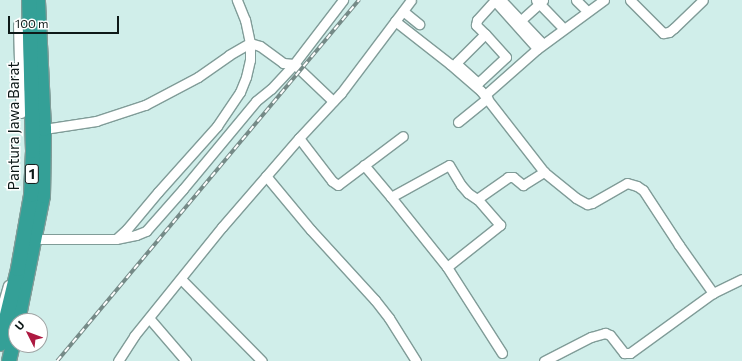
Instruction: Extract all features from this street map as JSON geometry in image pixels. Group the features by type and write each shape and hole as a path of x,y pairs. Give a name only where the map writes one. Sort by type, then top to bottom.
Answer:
{"highway":[{"name":"Pantura Jawa Barat","path":"0,344 29,239 31,195 25,50 29,0"},
{"name":"1","path":"29,239 43,196 44,129 38,0"},
{"name":"1","path":"18,313 21,271"}],"street":[{"path":"116,238 127,229 217,126 229,110 246,77 250,60 250,43 245,20 237,0"},
{"path":"29,239 116,238 136,236 146,231 256,102 271,89 294,64 343,0"},
{"path":"118,361 134,336 222,227 299,138 341,93 411,0"},
{"path":"513,65 477,26 477,23 496,0 519,23 539,1 561,26"},
{"path":"576,0 585,9"},
{"path":"458,122 537,49 604,0"},
{"path":"630,0 663,33 669,32 674,28 703,0"},
{"path":"403,11 419,24"},
{"path":"395,21 450,64 486,97 544,172 576,198 587,204 592,203 627,183 637,186 643,190 678,245 714,293"},
{"path":"18,24 25,50"},
{"path":"486,34 458,61 458,65 478,83 506,57"},
{"path":"44,129 96,121 145,105 198,77 229,55 250,43 260,46 283,63 294,64 333,101"},
{"path":"21,114 26,95"},
{"path":"299,138 332,181 338,185 403,136"},
{"path":"364,165 447,267 502,353"},
{"path":"391,197 449,165 461,185 468,193 477,199 500,225 447,267"},
{"path":"477,199 508,177 513,177 523,185 544,172"},
{"path":"266,176 389,318 416,361"},
{"path":"0,313 8,286 21,271"},
{"path":"181,279 262,361"},
{"path":"544,361 591,337 605,333 610,335 624,353 630,353 714,293 742,279"},
{"path":"149,318 186,361"}],"railway":[{"path":"57,361 359,0"}]}
